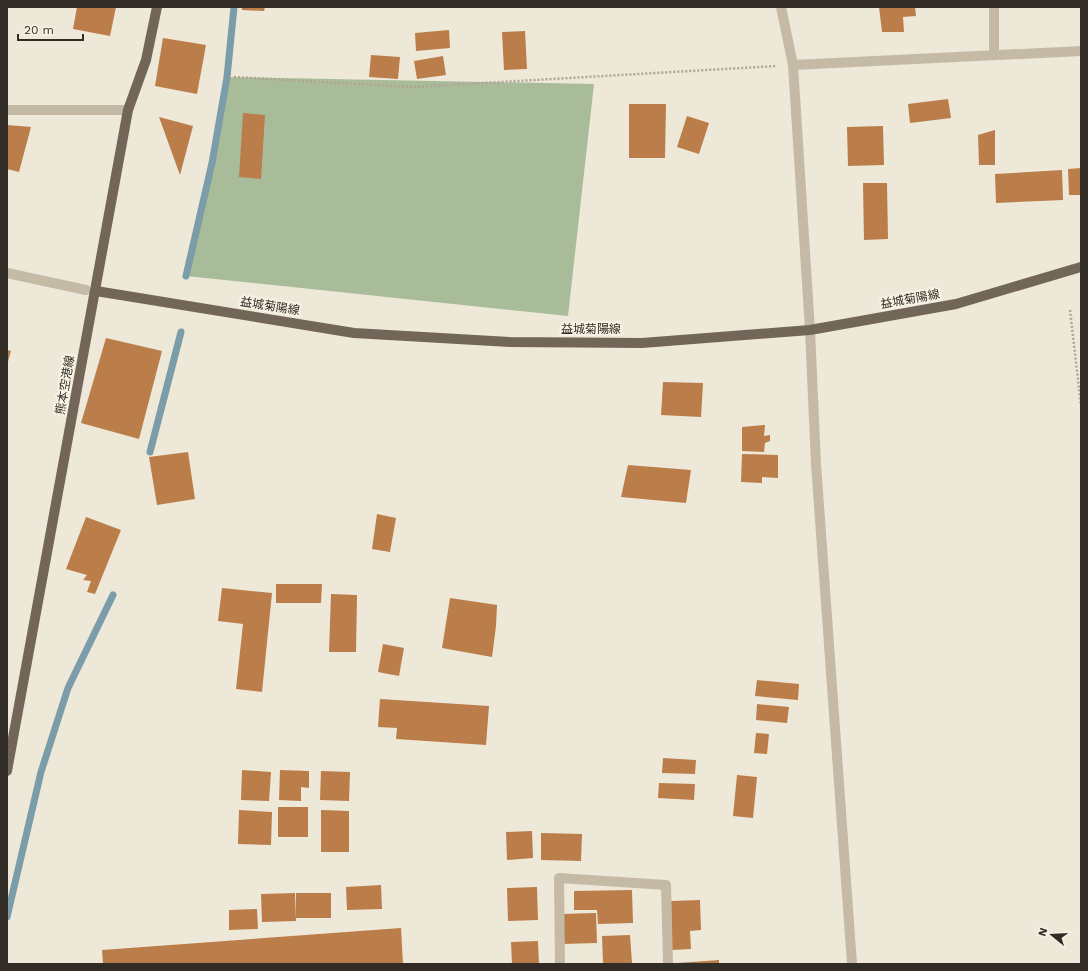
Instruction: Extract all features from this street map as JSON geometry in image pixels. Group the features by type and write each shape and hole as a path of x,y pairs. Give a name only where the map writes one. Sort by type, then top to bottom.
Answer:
{"main road":[{"name":"熊本空港線","path":"7,771 91,290 128,110 146,60 157,7"},
{"name":"益城菊陽線","path":"91,290 354,333 503,342 642,343 810,330 956,304 1081,267"}],"street":[{"path":"781,7 793,65 810,330 816,464 852,964"},
{"path":"994,7 994,55"},
{"path":"793,65 1081,51"},
{"path":"7,110 128,110"},
{"path":"7,273 91,290"},
{"path":"560,964 559,878 666,885 668,964"}],"path":[{"path":"234,77 414,87 793,65"},
{"path":"1070,310 1081,406"}],"green space":[{"path":"227,77 594,84 568,316 186,276"}],"building":[{"path":"77,7 116,7 110,36 73,29"},
{"path":"242,7 265,7 264,11 242,10"},
{"path":"879,7 915,7 916,16 903,17 904,32 882,32"},
{"path":"449,30 450,48 416,51 415,33"},
{"path":"525,31 527,69 504,70 502,32"},
{"path":"163,38 206,45 197,94 155,86"},
{"path":"371,55 400,57 398,79 369,77"},
{"path":"443,56 446,75 417,79 414,61"},
{"path":"948,99 951,118 910,123 908,104"},
{"path":"629,104 666,104 665,158 629,158"},
{"path":"243,113 265,115 261,179 239,177"},
{"path":"687,116 709,123 699,154 677,147"},
{"path":"159,117 193,126 180,175"},
{"path":"7,125 31,127 19,172 7,169"},
{"path":"883,126 884,165 848,166 847,127"},
{"path":"995,130 995,165 979,165 978,135"},
{"path":"1081,168 1081,195 1069,195 1068,169"},
{"path":"1062,170 1063,200 996,203 995,174"},
{"path":"863,183 887,183 888,239 864,240"},
{"path":"106,338 162,351 139,439 81,423"},
{"path":"7,350 11,351 7,365"},
{"path":"663,382 703,383 701,417 661,415"},
{"path":"765,425 764,436 770,435 770,441 765,443 764,452 742,451 742,427"},
{"path":"188,452 195,499 157,505 149,457"},
{"path":"742,454 778,455 778,478 762,477 762,483 741,482"},
{"path":"628,465 691,470 686,503 621,497"},
{"path":"377,514 396,518 390,552 372,549"},
{"path":"86,517 121,530 95,594 87,592 91,581 83,580 87,575 66,569"},
{"path":"276,584 322,584 321,603 276,603"},
{"path":"222,588 272,593 262,692 236,689 243,624 218,621"},
{"path":"331,594 357,595 356,652 329,652"},
{"path":"450,598 497,605 492,657 442,648"},
{"path":"383,644 404,648 399,676 378,672"},
{"path":"757,680 799,684 798,700 755,696"},
{"path":"380,699 489,706 486,745 396,739 397,728 378,727"},
{"path":"757,704 789,707 787,723 756,720"},
{"path":"756,733 769,734 767,754 754,753"},
{"path":"663,758 696,760 695,774 662,773"},
{"path":"242,770 271,772 269,801 241,800"},
{"path":"280,770 309,771 309,788 301,787 301,801 279,800"},
{"path":"321,771 350,772 349,801 320,800"},
{"path":"737,775 757,777 753,818 733,816"},
{"path":"659,783 695,784 694,800 658,798"},
{"path":"278,807 308,807 308,837 278,837"},
{"path":"239,810 272,812 271,845 238,844"},
{"path":"321,810 349,811 349,852 321,852"},
{"path":"532,831 533,858 507,860 506,832"},
{"path":"541,833 582,834 581,861 541,860"},
{"path":"381,885 382,909 347,910 346,887"},
{"path":"537,887 538,920 508,921 507,888"},
{"path":"632,890 633,923 598,924 597,910 574,910 574,891"},
{"path":"295,893 296,921 262,922 261,894"},
{"path":"296,893 331,893 331,918 296,918"},
{"path":"700,900 701,930 690,931 691,949 672,950 671,901"},
{"path":"257,909 258,929 229,930 229,910"},
{"path":"596,913 597,943 562,944 561,914"},
{"path":"401,928 403,964 103,964 102,950"},
{"path":"630,935 632,963 603,964 602,936"},
{"path":"538,941 539,964 512,964 511,942"},
{"path":"719,960 719,964 677,964 677,963"}],"waterway":[{"path":"186,276 212,163 227,77 234,7"},
{"path":"150,452 181,332"},
{"path":"7,917 41,772 68,688 113,595"}]}
